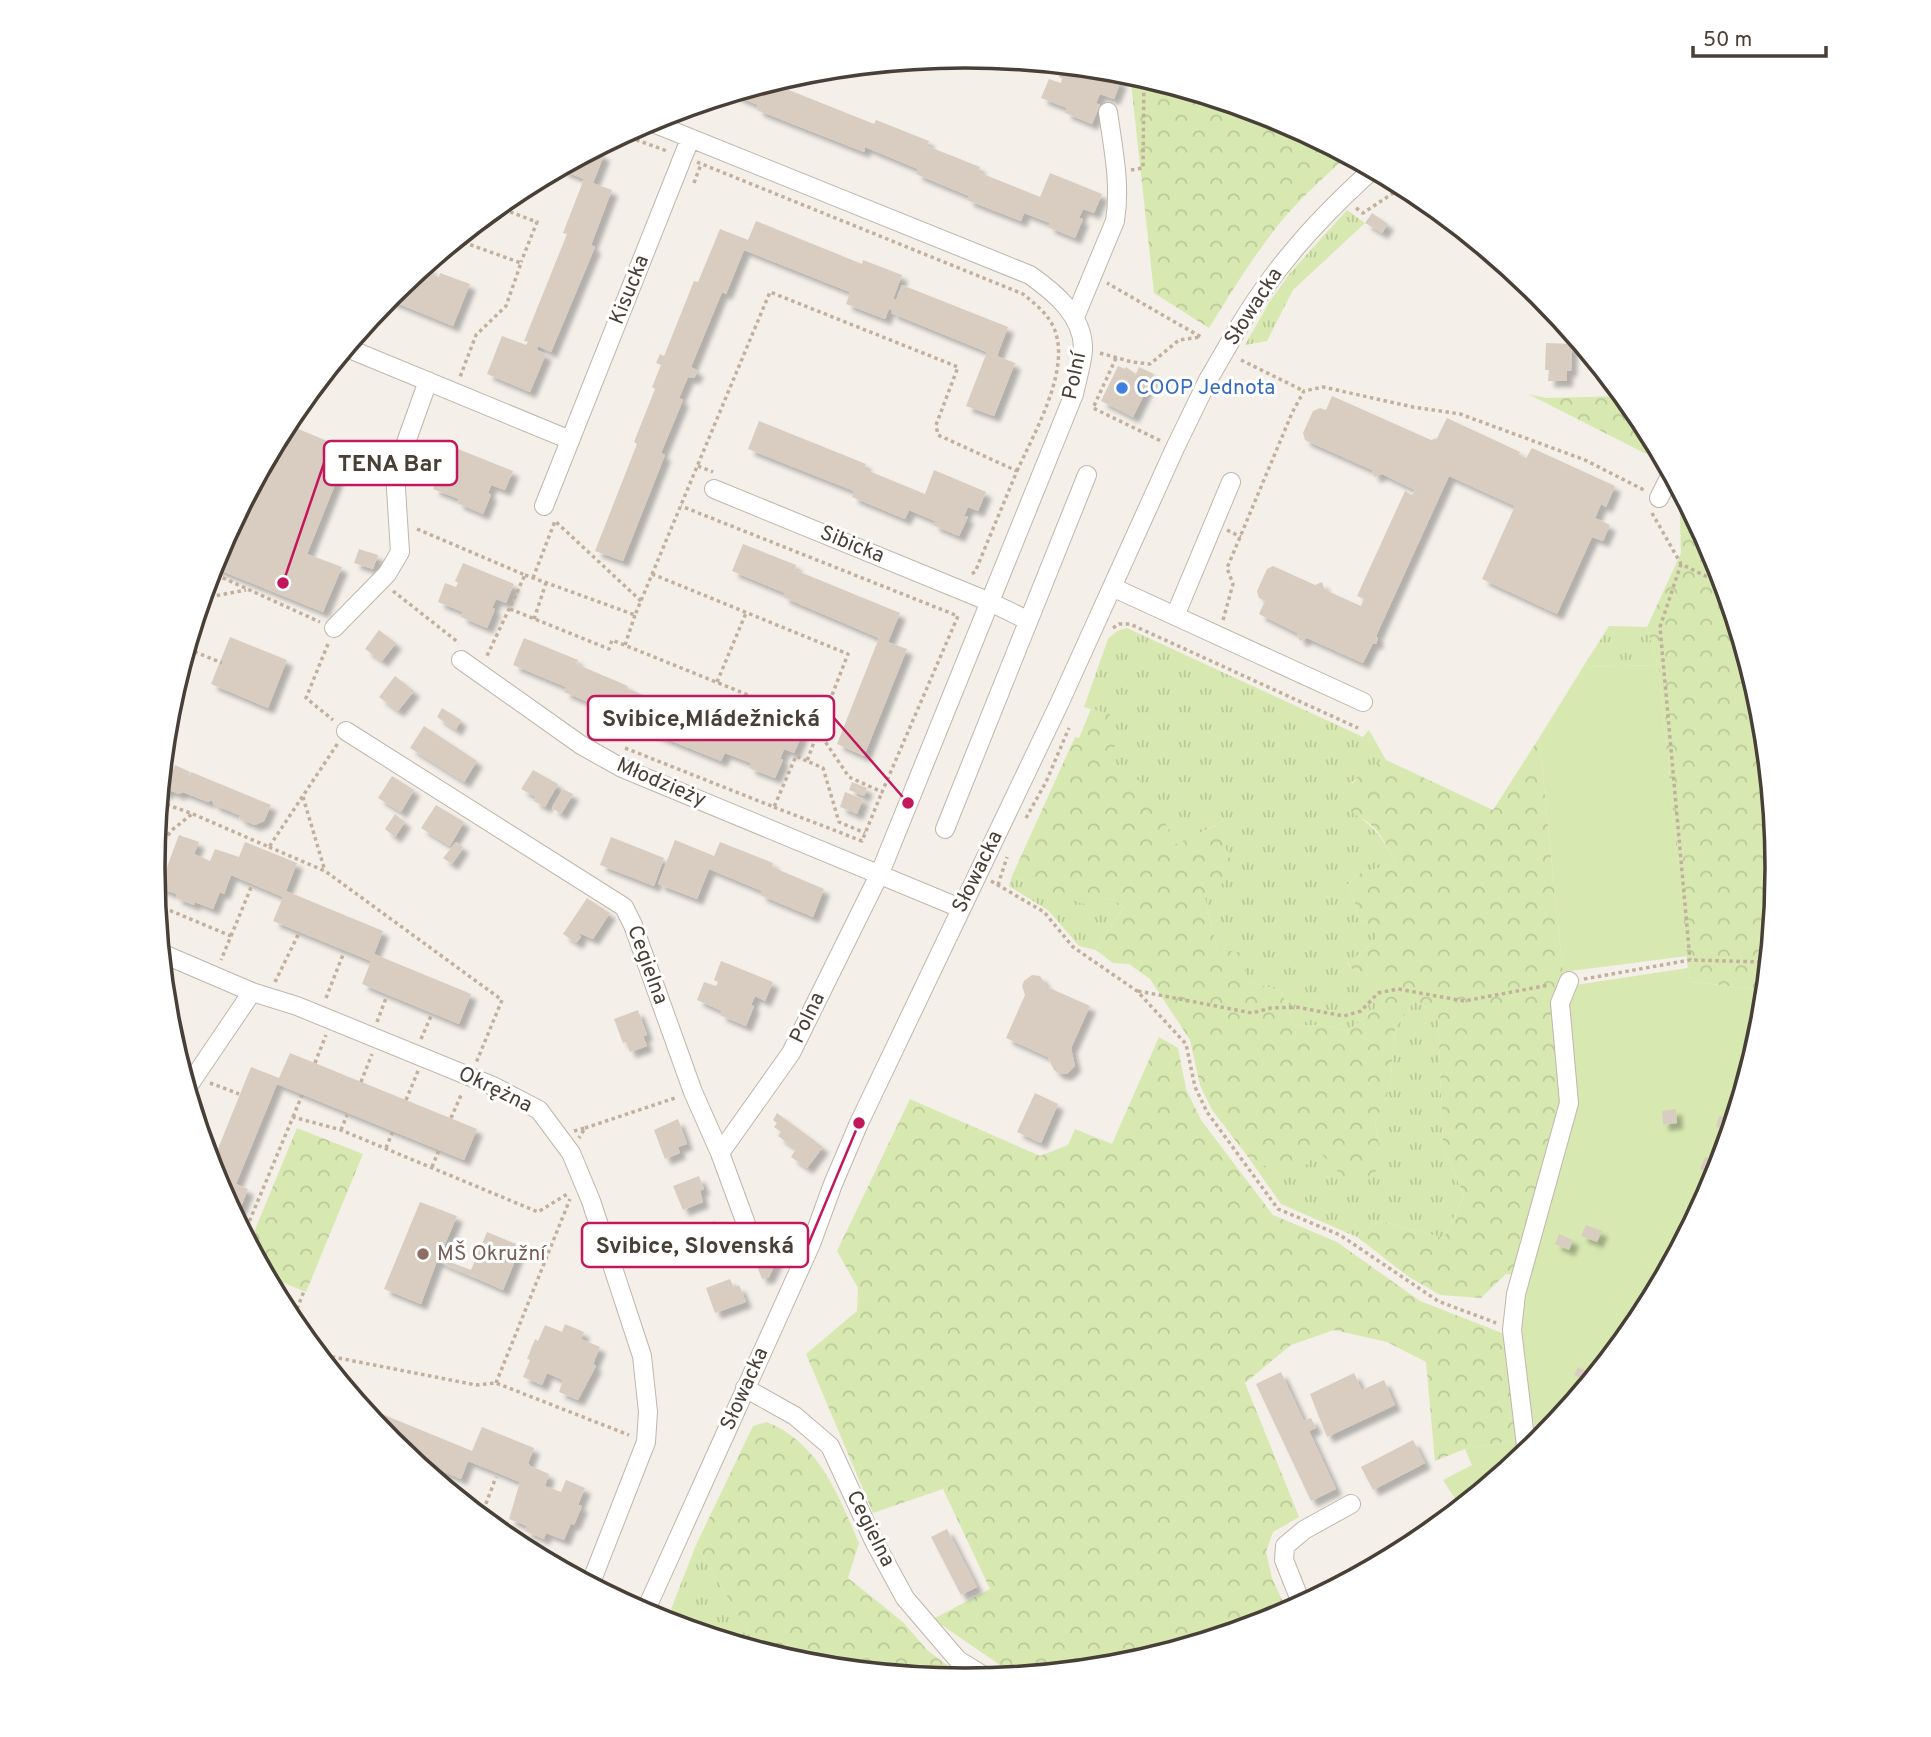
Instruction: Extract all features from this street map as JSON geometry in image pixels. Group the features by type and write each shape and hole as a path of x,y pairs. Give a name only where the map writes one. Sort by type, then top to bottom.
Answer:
{"street":[{"path":"1074,317 1115,221 1118,205 1108,112"},
{"name":"Polní","path":"663,127 1030,275 1050,289 1074,317 1083,348 1074,394 880,873"},
{"name":"Kisucka","path":"544,506 690,139"},
{"name":"Słowacka","path":"649,1603 811,1244 859,1123 1208,380 1261,290 1303,237 1366,175"},
{"path":"355,351 570,440"},
{"path":"334,628 380,581 395,563 400,552 395,473 428,381"},
{"path":"945,829 1087,475"},
{"path":"1175,616 1231,482"},
{"name":"Sibicka","path":"719,483 1027,620"},
{"path":"1660,498 1667,483"},
{"path":"1112,587 1363,702"},
{"name":"Młodzieży","path":"462,653 581,745 622,768 960,908"},
{"name":"Cegielna","path":"346,732 624,907 633,925 693,1092 720,1153 755,1251"},
{"name":"Polna","path":"720,1153 791,1053 880,873"},
{"name":"Okrężna","path":"170,956 258,986 468,1082 539,1110 571,1153 591,1201 642,1356 648,1412 646,1442 593,1576"},
{"path":"1525,1439 1513,1330 1516,1294 1569,1104 1560,1003 1569,981"},
{"path":"194,1078 258,986"},
{"name":"Cegielna","path":"745,1388 795,1416 830,1446 874,1541 905,1598 958,1660 972,1669"},
{"path":"1298,1596 1284,1560 1285,1546 1304,1530 1351,1504"}],"path":[{"path":"1116,172 1143,169 1144,89"},
{"path":"636,140 1023,294 1040,307 1053,325 1059,346 1056,374 1046,406 975,572 967,576"},
{"path":"1343,197 1363,213 1394,193"},
{"path":"454,392 476,335 506,306 537,222 509,212"},
{"path":"467,243 521,263"},
{"path":"1083,348 1150,364 1180,340 1201,337 1093,275"},
{"path":"625,645 635,615 770,292 958,367 936,425 938,436 1017,471"},
{"path":"1116,358 1093,408 1152,437"},
{"path":"1241,360 1304,391 1323,387 1413,407 1460,414 1585,460 1660,498 1651,514 1681,564 1711,579"},
{"path":"1217,635 1233,584 1227,568 1292,413 1304,391"},
{"path":"698,466 719,483"},
{"path":"619,745 862,841 958,616 681,506"},
{"path":"533,579 555,521 641,601"},
{"path":"399,522 533,579 635,615"},
{"path":"1681,564 1660,627 1690,960"},
{"path":"652,574 848,654 807,761"},
{"path":"484,662 525,575"},
{"path":"220,577 334,628 306,698 346,732 270,847"},
{"path":"380,581 462,653"},
{"path":"534,619 546,583"},
{"path":"213,596 248,590"},
{"path":"510,608 609,649 612,640 810,720 849,777 882,792"},
{"path":"717,682 746,613"},
{"path":"1111,630 1119,624 1130,624 1358,728"},
{"path":"196,652 222,663"},
{"path":"1023,825 1046,782 1073,717"},
{"path":"774,807 796,756 823,768 839,822 865,833"},
{"path":"303,797 325,871"},
{"path":"168,805 325,871 502,1000 452,1118"},
{"path":"166,838 193,814"},
{"path":"998,885 1010,846"},
{"path":"977,874 1044,912 1073,947 1137,990 1186,1044 1195,1087 1207,1112 1278,1209 1340,1235 1438,1301 1513,1330"},
{"path":"232,965 221,961 252,885"},
{"path":"167,909 231,936"},
{"path":"258,986 274,984 299,933"},
{"path":"323,1003 344,952"},
{"path":"1137,990 1252,1013 1271,1008 1296,1007 1344,1016 1361,1011 1378,993 1398,989 1464,1001 1690,960 1760,962"},
{"path":"315,1028 327,1034 315,1063"},
{"path":"361,1082 373,1052"},
{"path":"406,1100 418,1069 430,1074"},
{"path":"195,1083 239,1094"},
{"path":"585,1128 693,1092"},
{"path":"249,1223 302,1095"},
{"path":"341,1130 347,1115"},
{"path":"293,1117 341,1130 538,1212 574,1190 496,1383"},
{"path":"386,1149 393,1131"},
{"path":"432,1167 439,1150"},
{"path":"297,1309 304,1291"},
{"path":"332,1357 476,1385 496,1383 646,1442"},
{"path":"484,1508 496,1477"}],"green space":[{"path":"1131,86 1223,111 1272,129 1341,162 1300,200 1275,229 1209,328 1154,293"},
{"path":"1347,210 1365,223 1293,290 1267,341 1245,345 1270,301 1290,273"},
{"path":"1528,394 1546,398 1611,396 1652,457"},
{"path":"1680,508 1705,562 1723,611 1750,712 1759,764 1766,868 1764,921 1756,990 1689,981 1658,665 1647,627 1681,553"},
{"path":"1609,626 1647,627 1658,665 1583,667"},
{"path":"1127,628 1363,737 1369,730 1386,760 1352,782 1350,810 1377,833 1395,863 1358,874 1347,885 1354,899 1358,918 1369,924 1378,937 1347,963 1353,970 1372,975 1389,995 1347,1031 1324,1025 1295,1026 1281,991 1248,981 1217,949 1205,898 1216,825 1174,846 1150,788 1109,762 1110,715 1084,707 1108,639 1117,631"},
{"path":"1658,665 1687,956 1563,972 1539,738 1583,667"},
{"path":"1091,709 1110,714 1116,743 1109,762 1151,788 1174,845 1217,825 1235,872 1205,898 1217,949 1243,953 1248,981 1281,991 1295,1026 1324,1025 1347,1031 1389,995 1372,975 1353,970 1347,962 1364,951 1378,937 1369,924 1358,918 1354,899 1347,885 1358,874 1395,863 1379,833 1346,804 1349,788 1386,760 1493,810 1539,738 1563,972 1573,1104 1526,1275 1506,1274 1481,1298 1440,1295 1409,1277 1357,1237 1380,1221 1444,1238 1464,1196 1443,1146 1438,1013 1414,1001 1395,1029 1390,1088 1375,1123 1380,1151 1375,1175 1350,1185 1319,1151 1298,1173 1272,1169 1248,1157 1212,1110 1200,1085 1190,1040 1150,979 1129,964 1113,963 1096,950 1124,907 1111,898 1083,904 1012,876 1075,737 1079,738"},
{"path":"1012,876 1083,903 1111,898 1124,907 1096,950 1079,946 1049,911 1009,886"},
{"path":"1688,968 1689,981 1756,990 1738,1076 1723,1126 1705,1175 1683,1222 1659,1269 1631,1313 1600,1356 1535,1430 1517,1336 1526,1275 1573,1105 1565,999 1575,985"},
{"path":"1414,1001 1438,1013 1443,1146 1464,1196 1444,1238 1380,1221 1357,1237 1281,1204 1248,1157 1272,1169 1319,1150 1331,1162 1380,1151 1375,1123 1390,1088 1395,1029"},
{"path":"1159,1037 1178,1048 1186,1089 1201,1120 1273,1215 1337,1242 1420,1301 1502,1333 1512,1368 1517,1440 1465,1449 1435,1461 1426,1362 1387,1342 1334,1330 1291,1345 1245,1383 1299,1517 1273,1532 1266,1552 1272,1578 1283,1603 1223,1626 1122,1653 1070,1662 1004,1668 933,1619 990,1589 943,1489 873,1513 806,1354 857,1311 858,1288 837,1251 910,1099 1040,1156 1068,1145 1075,1129 1112,1144"},
{"path":"297,1128 363,1154 306,1292 280,1282 254,1233"},
{"path":"767,1422 801,1443 814,1457 835,1489 859,1543 848,1578 903,1622 927,1650 951,1668 861,1662 753,1640 696,1545 753,1426"},
{"path":"1517,1440 1518,1447 1456,1500 1443,1480 1472,1465 1465,1449"},
{"path":"696,1545 753,1640 708,1626 670,1612"}],"building":[{"path":"1060,74 1070,75 1120,84 1114,99 1100,94 1096,103 1100,105 1092,124 1065,113 1067,108 1041,98 1049,79 1061,83 1062,78 1059,77"},
{"path":"787,89 874,124 876,120 929,141 927,146 980,167 978,172 1040,197 1050,173 1102,194 1094,213 1083,209 1079,218 1083,219 1075,238 1048,227 1050,223 1024,213 1021,221 967,200 969,196 916,174 918,169 865,147 864,152 757,110 758,105 746,100"},
{"path":"604,155 593,183 612,190 591,245 595,247 551,352 538,346 537,350 546,354 530,392 487,374 502,336 526,345 528,342 524,341 567,234 563,233 584,179 569,173"},
{"path":"1372,213 1388,224 1382,233 1365,223"},
{"path":"756,221 862,264 863,260 902,275 893,299 896,300 902,285 1008,327 997,356 1015,363 994,416 966,406 987,352 891,313 892,310 889,309 885,319 846,304 850,292 744,250 726,294 722,292 691,367 698,371 694,378 688,377 679,398 683,400 661,453 665,455 623,561 595,551 637,444 634,442 655,389 652,387 661,365 656,363 660,354 664,356 694,281 698,282 720,229 748,240"},
{"path":"440,273 470,284 453,326 399,304 431,274 439,277"},
{"path":"1546,343 1569,344 1572,347 1571,371 1567,371 1567,381 1548,381 1549,370 1545,370"},
{"path":"1118,366 1125,369 1126,367 1136,374 1139,367 1154,374 1133,417 1101,401"},
{"path":"1332,396 1431,440 1437,438 1447,418 1520,452 1519,455 1526,458 1532,448 1615,486 1606,507 1601,504 1595,518 1610,525 1603,541 1592,537 1557,614 1482,579 1515,506 1449,476 1376,636 1376,644 1373,643 1363,663 1307,638 1300,641 1297,633 1259,614 1265,601 1259,598 1257,591 1267,569 1273,566 1315,585 1322,582 1325,590 1361,606 1364,599 1357,596 1405,491 1412,495 1415,490 1382,474 1374,477 1372,470 1305,440 1303,433 1313,411 1320,408 1326,410"},
{"path":"759,421 866,464 864,469 925,494 934,470 986,492 978,511 968,507 964,516 968,517 959,536 933,525 935,521 909,510 905,519 852,497 854,491 748,449"},
{"path":"297,429 349,450 307,554 342,567 323,612 223,571 272,468"},
{"path":"458,449 513,471 505,490 491,485 488,493 491,495 483,514 457,503 459,499 433,489 441,470 451,474 453,470 450,468"},
{"path":"743,544 796,565 795,570 900,613 888,642 907,649 864,756 837,744 879,638 783,597 785,593 732,571"},
{"path":"359,549 378,555 373,569 354,563"},
{"path":"463,563 514,584 506,603 496,599 487,628 461,617 463,612 438,602 445,583 456,587 458,583 455,581"},
{"path":"379,630 396,643 382,661 365,649"},
{"path":"230,637 287,660 268,708 211,684"},
{"path":"524,638 578,660 576,664 628,686 627,688 744,738 747,733 743,731 751,713 802,735 794,753 784,749 780,759 783,760 775,778 749,768 751,763 725,753 721,761 615,718 617,714 564,692 566,687 513,665"},
{"path":"395,676 414,691 398,711 379,697"},
{"path":"442,708 461,720 456,730 437,717"},
{"path":"424,726 477,761 464,782 410,748"},
{"path":"175,765 190,772 184,787 191,772 271,805 264,821 255,825 214,805 212,800 208,802 183,792 179,794 169,790"},
{"path":"533,770 558,784 545,807 534,801 536,797 521,789"},
{"path":"392,776 414,790 401,812 378,798"},
{"path":"852,782 867,788 864,796 849,790"},
{"path":"563,789 573,794 561,814 552,808"},
{"path":"845,792 863,799 857,814 840,807"},
{"path":"436,805 464,822 450,846 421,828"},
{"path":"395,814 405,822 395,837 385,829"},
{"path":"179,835 199,842 194,854 210,861 215,849 239,857 245,842 297,863 286,891 383,931 374,954 471,994 459,1024 362,984 371,961 273,921 283,897 231,875 224,894 220,892 213,909 195,902 194,905 176,898 177,894 166,890 165,872"},
{"path":"611,837 664,858 654,886 600,865"},
{"path":"675,840 714,856 720,842 773,863 772,867 824,889 813,917 760,895 762,891 709,869 697,899 658,884"},
{"path":"456,842 463,847 452,864 443,858"},
{"path":"587,898 610,913 593,939 579,933 581,937 576,943 563,934"},
{"path":"721,961 773,982 765,1001 755,996 746,1026 720,1015 722,1011 697,1000 704,982 716,986 718,982 714,980"},
{"path":"1032,975 1040,976 1047,987 1090,1006 1071,1048 1075,1066 1067,1074 1054,1070 1048,1057 1006,1038 1025,995 1022,986 1024,981"},
{"path":"638,1010 647,1035 643,1036 647,1046 630,1052 626,1042 623,1043 614,1019"},
{"path":"290,1053 477,1129 464,1160 277,1084 236,1184 248,1189 241,1207 217,1151 251,1067 279,1078"},
{"path":"1035,1093 1058,1104 1041,1143 1017,1132"},
{"path":"1676,1109 1677,1123 1663,1125 1662,1111"},
{"path":"777,1113 823,1147 807,1168 791,1157 796,1149 778,1136 781,1132 774,1127 777,1123 773,1120"},
{"path":"1719,1116 1725,1118 1722,1129 1716,1127"},
{"path":"678,1119 687,1144 678,1147 680,1153 665,1159 654,1130"},
{"path":"1705,1157 1711,1159 1706,1172 1700,1169"},
{"path":"699,1176 704,1189 700,1191 703,1202 683,1210 673,1186"},
{"path":"420,1202 457,1216 439,1258 471,1270 487,1232 521,1246 503,1290 437,1261 421,1304 384,1289"},
{"path":"715,1221 720,1235 715,1236 719,1247 698,1255 689,1230"},
{"path":"1586,1225 1602,1231 1597,1242 1581,1236"},
{"path":"1559,1234 1573,1240 1569,1250 1555,1244"},
{"path":"774,1237 780,1253 769,1277 762,1279 756,1263 757,1257 767,1253 762,1241"},
{"path":"730,1279 734,1288 739,1285 746,1302 715,1313 706,1288"},
{"path":"565,1324 584,1332 581,1339 600,1347 593,1364 596,1366 578,1400 559,1392 563,1380 547,1373 542,1385 523,1377 535,1339 538,1341 545,1325 562,1332"},
{"path":"1578,1367 1588,1371 1582,1378 1574,1375"},
{"path":"1281,1372 1304,1421 1311,1418 1316,1428 1309,1431 1336,1489 1311,1501 1256,1384"},
{"path":"1354,1373 1362,1390 1384,1380 1395,1405 1327,1437 1310,1394"},
{"path":"381,1413 472,1451 482,1427 534,1448 528,1463 549,1474 545,1486 561,1492 566,1480 585,1488 578,1505 582,1506 564,1540 546,1533 544,1539 525,1531 527,1526 509,1519 520,1482 468,1461 461,1479 437,1469"},
{"path":"1413,1440 1425,1463 1373,1490 1361,1467"},
{"path":"947,1529 977,1587 961,1595 931,1537"}],"place":[{"name":"COOP Jednota","path":"1122,388"},
{"name":"TENA Bar","path":"283,583"},
{"name":"Svibice,Mládežnická","path":"908,803"},
{"name":"Svibice, Slovenská","path":"859,1123"},
{"name":"MŠ Okružní","path":"423,1254"}]}
